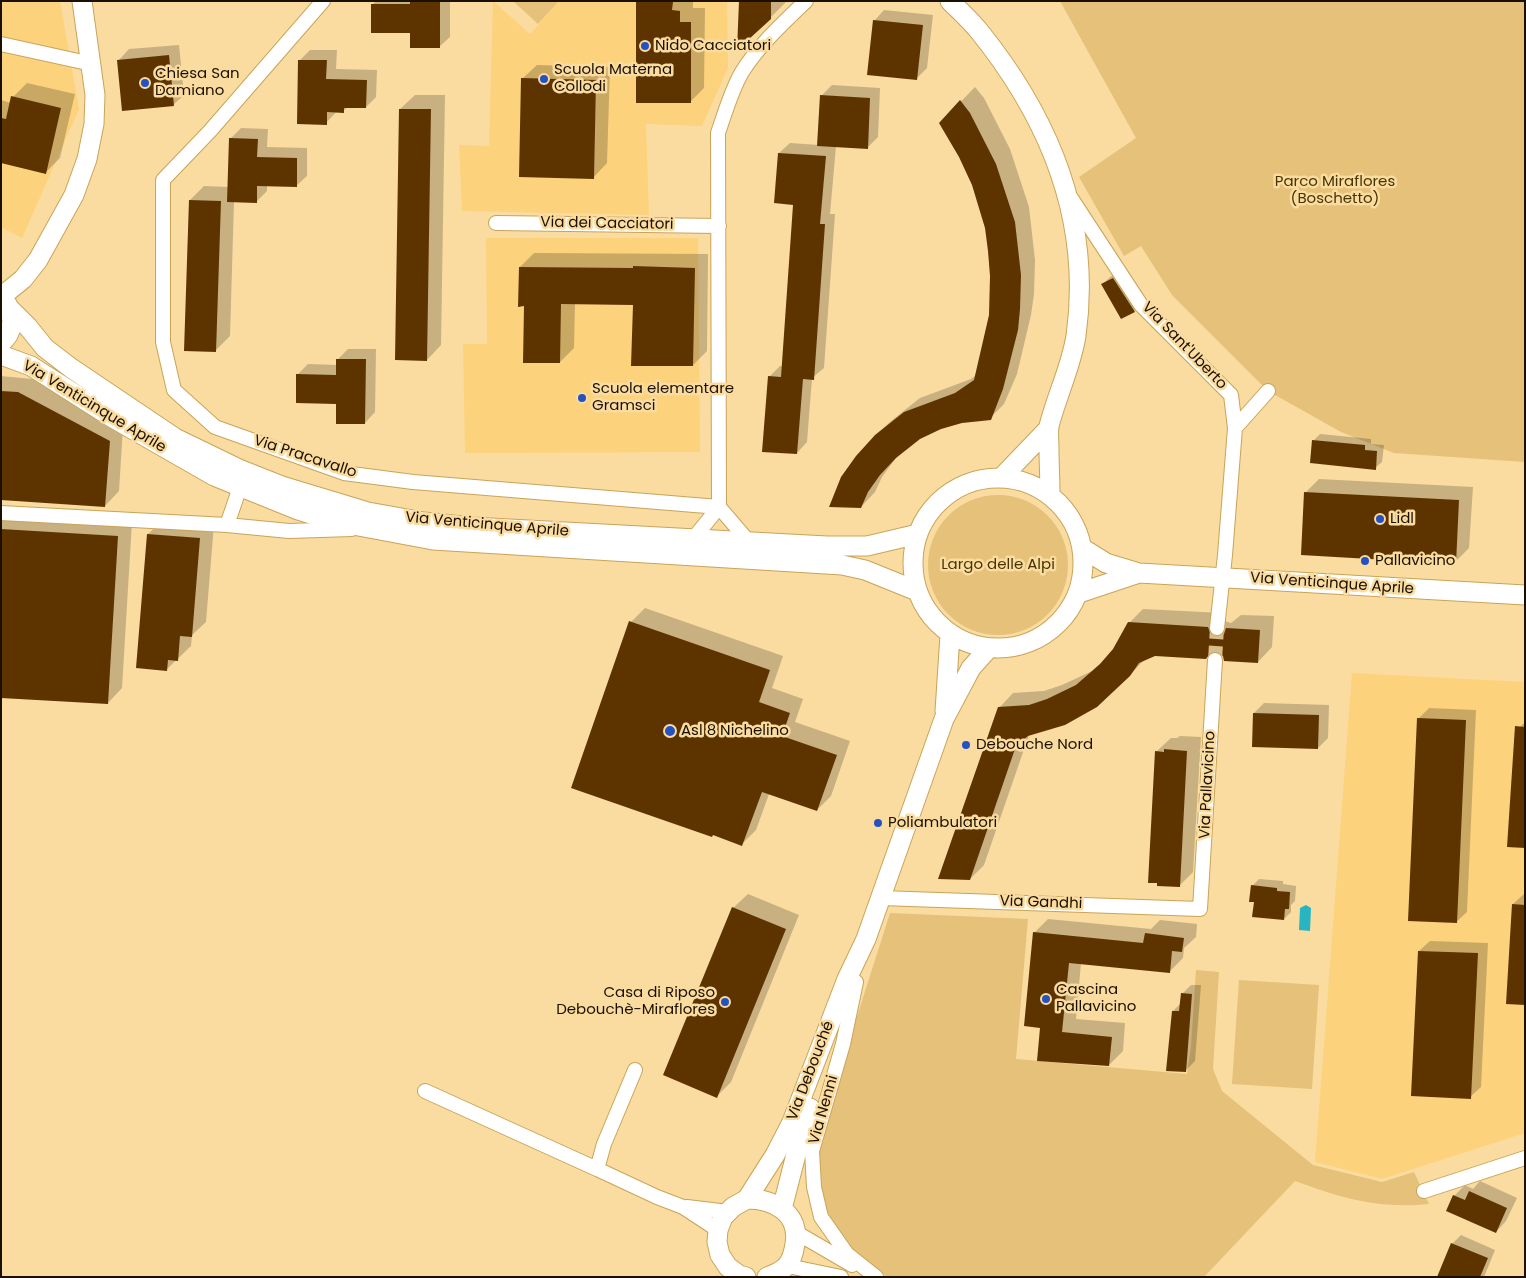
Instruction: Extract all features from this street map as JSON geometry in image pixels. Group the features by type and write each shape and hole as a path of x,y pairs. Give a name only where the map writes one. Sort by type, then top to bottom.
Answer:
{"main road":[{"path":"1,343 9,334 12,325 4,301 38,260 74,195 87,158 94,124 95,94 82,1"},
{"path":"950,1 979,30 1023,92 1050,147 1068,194 1076,233 1080,276 1076,334 1071,361 1049,428 1050,494"},
{"name":"Via Venticinque Aprile","path":"4,301 45,348 142,416 191,445 239,469 282,486 368,512 424,522 472,527 826,546 883,544 918,534"},
{"name":"Via Venticinque Aprile","path":"1,355 32,366 111,417 214,476 298,510 337,522 433,540 842,565 865,570 917,591"},
{"path":"1002,477 1049,428"},
{"path":"1002,477 1027,482 1050,494 1070,515 1081,540 1082,548 1084,568 1082,582 1079,593 1064,619 1042,637 1017,646 975,647 961,642 950,635 927,611 917,591 912,564 918,534 928,513 948,493 974,481 1002,477"},
{"name":"Via Venticinque Aprile","path":"1082,548 1106,562 1139,572 1525,595"},
{"name":"Via Venticinque Aprile","path":"1079,593 1139,572"},
{"name":"Via Debouché","path":"944,719 950,635"},
{"name":"Via Debouché","path":"718,1230 728,1212 746,1199 775,1155 792,1122 847,979 866,939 944,719 972,668 989,648"},
{"name":"Via Debouché","path":"782,1208 802,1131 856,982 866,939"},
{"path":"746,1199 772,1202 782,1208 791,1218 797,1233 793,1255 788,1266 776,1274 767,1277"},
{"path":"718,1230 717,1242 720,1255 720,1277"},
{"path":"720,1255 728,1267 739,1275 746,1277"}],"street":[{"name":"Via Pracavallo","path":"323,1 210,131 164,180 163,342 174,390 215,427 344,473 413,482 719,507"},
{"path":"693,539 719,507 718,133 742,73 768,38 806,1"},
{"path":"1,44 92,64"},
{"name":"Via Sant'Uberto","path":"1068,194 1142,305 1231,394 1235,428 1226,555 1222,578"},
{"name":"Via dei Cacciatori","path":"496,223 719,226"},
{"path":"1235,428 1268,391"},
{"path":"227,525 240,487"},
{"path":"719,507 749,542"},
{"name":"Via Venticinque Aprile","path":"1,513 227,525 289,531 329,531 368,528"},
{"path":"1217,628 1222,578"},
{"name":"Via Pallavicino","path":"1200,909 1215,660"},
{"name":"Via Gandhi","path":"881,898 1200,909"},
{"name":"Via Nenni","path":"856,982 843,1044 812,1152 814,1187 821,1217 847,1254 876,1277"},
{"path":"596,1169 604,1144 635,1070"},
{"path":"425,1091 657,1197 683,1207 718,1230"},
{"path":"1424,1191 1525,1158"},
{"path":"683,1207 728,1212"},
{"path":"797,1233 872,1277"},
{"path":"788,1266 840,1277"}],"shaded area":[{"path":"1,1 60,1 79,109 22,238 1,227"},
{"name":"Scuola Materna Collodi","path":"493,1 530,34 559,1 727,1 728,68 702,126 646,124 649,215 462,211 459,145 489,146"},
{"name":"Scuola elementare Gramsci","path":"486,238 698,238 700,452 465,453 463,344 487,344"},
{"path":"1352,673 1525,682 1525,1133 1382,1179 1315,1162"}],"green space":[{"path":"513,1 559,1 538,24"},
{"name":"Parco Miraflores (Boschetto)","path":"1060,1 1525,1 1525,462 1394,453 1341,432 1268,391 1172,295 1141,246 1124,256 1079,177 1136,138"},
{"name":"Largo delle Alpi","path":"998,495 1012,496 1025,500 1037,506 1048,515 1057,526 1063,538 1067,551 1067,579 1063,592 1057,604 1048,615 1037,624 1025,630 1012,634 998,635 984,634 971,630 959,624 948,615 939,604 933,592 929,579 928,565 929,551 933,538 939,526 948,515 959,506 971,500 984,496"},
{"path":"890,913 1028,919 1016,1059 1187,1074 1191,1047 1196,970 1219,972 1213,1069 1222,1091 1313,1165 1382,1182 1414,1172 1429,1204 1393,1205 1360,1201 1295,1181 1204,1277 887,1277 866,1264 845,1243 831,1223 819,1189 817,1155 824,1120"},
{"path":"1239,980 1319,985 1312,1089 1232,1084"}],"water":[{"path":"1306,905 1311,908 1310,931 1299,930 1300,908"}],"building":[{"path":"410,1 440,1 440,48 410,48 410,33 371,33 371,4 410,4"},
{"path":"636,1 673,2 672,10 680,11 680,22 691,22 691,103 636,103"},
{"path":"739,1 771,1 771,19 737,50"},
{"path":"873,20 923,25 917,80 867,75"},
{"name":"Chiesa San Damiano","path":"169,55 174,106 122,111 117,60"},
{"path":"298,60 327,60 326,79 367,80 366,108 344,108 344,113 327,112 327,125 297,124"},
{"path":"521,78 596,80 594,179 519,177"},
{"path":"820,95 870,98 868,149 817,146"},
{"path":"11,96 61,108 46,174 1,163 1,118 6,119"},
{"path":"960,100 970,113 996,164 1015,222 1021,275 1020,309 1018,330 1003,389 991,420 962,423 941,429 920,439 896,458 880,475 868,492 861,508 829,507 841,477 856,456 875,435 904,412 955,393 974,380 989,315 990,276 985,228 972,185 959,157 939,123"},
{"path":"399,109 431,109 427,361 395,360"},
{"path":"229,138 258,139 257,157 297,158 297,187 257,186 257,203 227,202"},
{"path":"778,153 826,156 820,224 825,224 814,380 803,379 797,454 762,452 768,376 781,377 793,205 774,203"},
{"path":"189,200 221,201 216,352 184,351"},
{"path":"633,266 695,268 693,366 631,366 633,305 561,304 560,363 523,363 524,306 518,307 519,267 633,268"},
{"path":"1113,278 1135,312 1121,319 1101,284"},
{"path":"336,359 366,359 365,424 336,424 336,404 296,403 296,374 336,375"},
{"path":"1,391 18,392 110,441 105,507 1,500"},
{"path":"1312,440 1365,445 1365,450 1377,451 1376,470 1310,463"},
{"name":"Lidl","path":"1304,492 1459,500 1456,564 1301,555"},
{"path":"1,529 118,536 108,704 1,698"},
{"path":"147,534 200,538 192,637 180,636 178,661 168,660 167,671 136,668"},
{"name":"Asl 8 Nichelino","path":"629,621 770,670 759,702 790,713 782,736 837,755 817,811 762,792 742,846 571,788"},
{"path":"1128,622 1208,627 1211,635 1217,637 1224,634 1226,628 1260,630 1258,663 1224,661 1223,656 1216,651 1211,652 1206,659 1155,656 1139,663 1130,676 1097,707 1065,725 1028,736 1016,746 970,880 938,879 998,707 1029,705 1047,699 1076,685 1100,664 1113,649"},
{"path":"1253,713 1319,715 1318,749 1252,747"},
{"path":"1417,718 1466,720 1457,923 1408,921"},
{"path":"1515,726 1525,727 1525,848 1507,847"},
{"path":"1164,749 1187,751 1180,887 1157,886 1157,883 1148,883 1155,751 1164,752"},
{"path":"1251,885 1277,888 1277,891 1290,892 1289,909 1285,909 1284,920 1252,917 1254,902 1249,902"},
{"path":"1512,904 1525,905 1525,1005 1506,1004"},
{"name":"Casa di Riposo Debouchè-Miraflores","path":"732,907 786,929 717,1098 663,1075"},
{"name":"Cascina Pallavicino","path":"1033,932 1143,943 1145,933 1184,938 1182,952 1172,951 1170,973 1069,963 1062,1032 1112,1037 1109,1066 1037,1061 1040,1028 1024,1026"},
{"path":"1418,951 1478,953 1471,1099 1411,1096"},
{"path":"1181,993 1192,994 1186,1072 1166,1071 1172,1011 1179,1011"},
{"path":"1469,1191 1507,1208 1496,1233 1446,1211 1453,1195 1465,1200"},
{"path":"1451,1243 1488,1258 1480,1277 1437,1277"}],"tunnel":[{"path":"1215,660 1217,628"}],"place":[{"name":"Nido Cacciatori","path":"645,46"},
{"name":"Scuola Materna Collodi","path":"544,79"},
{"name":"Chiesa San Damiano","path":"145,83"},
{"name":"Scuola elementare Gramsci","path":"582,398"},
{"name":"Lidl","path":"1380,519"},
{"name":"Pallavicino","path":"1365,561"},
{"name":"Asl 8 Nichelino","path":"670,731"},
{"name":"Debouche Nord","path":"966,745"},
{"name":"Poliambulatori","path":"878,823"},
{"name":"Cascina Pallavicino","path":"1046,999"},
{"name":"Casa di Riposo Debouchè-Miraflores","path":"725,1002"}]}
